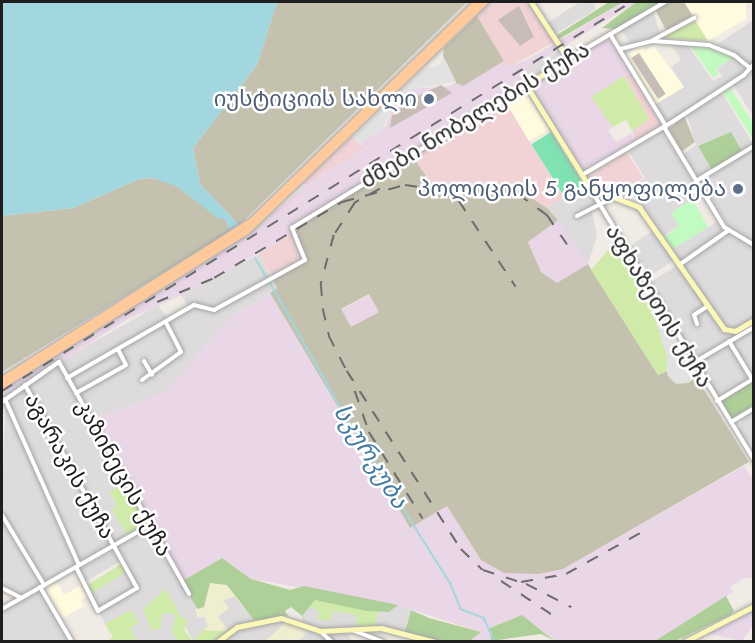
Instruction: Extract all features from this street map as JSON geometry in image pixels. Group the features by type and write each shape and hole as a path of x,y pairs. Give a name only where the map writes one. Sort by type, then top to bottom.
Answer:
{"main road":[{"path":"2,386 246,232 428,55 435,44 477,2"},
{"path":"2,380 246,225 428,55 439,50 485,2"},
{"path":"435,44 439,50"}],"street":[{"path":"531,2 568,59"},
{"name":"ძმები ნობელების ქუჩა","path":"68,378 194,304 213,311 305,260 307,254 292,228 526,84 665,2"},
{"path":"620,49 653,41 694,18"},
{"path":"610,34 696,181 729,230 753,245"},
{"path":"653,41 709,45 734,54 749,67"},
{"path":"582,175 665,127 744,75 753,64"},
{"path":"526,84 590,189 639,207 724,329 735,331 750,327"},
{"path":"696,181 753,146"},
{"name":"აფხაზეთის ქუჩა","path":"590,189 753,460"},
{"path":"577,216 612,198"},
{"path":"679,265 729,230"},
{"path":"697,324 694,315 708,306"},
{"path":"693,363 750,327 753,320"},
{"path":"142,380 181,352 165,323"},
{"path":"717,401 753,379 729,341"},
{"path":"76,393 126,365 118,349"},
{"path":"144,361 152,375"},
{"name":"კაზინეცის ქუჩა","path":"25,385 59,362 189,594"},
{"path":"25,385 3,400 78,566"},
{"name":"აგარაკის ქუჩა","path":"25,385 138,588 98,611 78,566"},
{"path":"730,422 753,408"},
{"path":"2,515 72,642"},
{"path":"2,609 115,547 150,525"},
{"path":"2,588 22,598"},
{"path":"684,642 753,606"},
{"path":"217,642 237,627 281,618 321,631 349,628 393,630 435,642"},
{"path":"349,628 384,642"},
{"path":"321,631 332,642"}],"shaded area":[{"path":"277,2 467,2 239,225 200,184 193,148 257,65"},
{"path":"487,2 527,2 554,42 508,68 477,16"},
{"path":"580,2 593,2 596,9 555,34 547,23"},
{"path":"623,2 636,2 525,70 529,78 293,228 293,233 195,289 128,319 2,399 2,390 16,379 251,232 306,185 365,148 361,143 386,126 392,106 411,89 448,86 460,81 463,85 504,61 508,67 527,60"},
{"path":"668,2 684,2 693,16 667,32 655,9"},
{"path":"684,2 746,2 746,19 708,41"},
{"path":"653,11 660,34 631,45 622,30"},
{"path":"477,16 504,61 463,86 456,83 443,56 444,48"},
{"path":"753,20 753,116 733,84 746,75 749,65 718,44"},
{"path":"605,40 611,41 630,72 592,97 613,127 608,130 616,142 631,133 635,142 582,171 531,89 533,83"},
{"path":"671,43 687,44 713,81 722,76 717,69 734,57 744,68 742,75 667,123 654,105 684,87 671,67 681,60"},
{"path":"642,45 645,51 654,46 684,87 654,105 624,56"},
{"path":"559,50 559,62 529,78 524,70"},
{"path":"444,58 456,82 411,89 392,106 382,130 361,143 352,138 422,70 439,65"},
{"path":"630,72 662,124 635,142 632,131 649,119 624,76"},
{"path":"520,91 525,92 549,130 529,141 505,101"},
{"path":"722,93 753,144 698,177 684,154 696,145 687,115"},
{"path":"505,101 564,197 547,208 522,192 496,185 431,183 410,153"},
{"path":"684,116 695,142 682,151 669,129"},
{"path":"662,131 701,194 671,213 679,226 662,237 629,188 645,178 628,151"},
{"path":"351,137 365,148 306,185 303,183"},
{"path":"753,149 753,243 730,229 701,181"},
{"path":"627,152 643,178 612,197 597,191 587,176"},
{"path":"410,153 431,183 496,185 522,192 547,208 558,220 528,242 541,272 557,283 588,264 658,375 667,371 668,376 688,383 696,377 749,462 563,569 538,574 504,573 481,560 447,506 410,528 270,293 277,288 272,278 307,257 292,228","holes":["369,294 379,312 351,327 341,309"]},
{"path":"153,178 176,185 225,219 230,231 2,372 2,216 73,208 139,179"},
{"path":"584,185 595,204 591,206 597,236 588,264 547,208"},
{"path":"558,220 588,264 557,284 541,272 528,242"},
{"path":"717,222 724,232 680,263 671,250"},
{"path":"654,230 674,260 645,279 625,250"},
{"path":"730,231 753,247 753,318 734,330 725,328 681,266"},
{"path":"293,233 307,257 272,277 258,253"},
{"path":"259,254 277,288 231,317 166,392 91,420 59,362 158,305 169,320 189,308 181,295"},
{"path":"676,266 728,335 753,323 753,376 718,398 648,284"},
{"path":"270,293 410,528 447,506 481,560 563,569 744,466 753,480 753,579 746,577 730,587 733,592 655,642 555,641 522,616 490,628 491,641 468,641 480,632 398,605 251,579 222,558 182,581 91,420 166,392 231,317"},
{"path":"370,294 380,312 351,328 341,310"},
{"path":"648,296 696,377 688,383 676,384 668,376 667,357"},
{"path":"58,365 125,483 109,492 117,506 112,511 128,537 115,545 27,386"},
{"path":"25,387 113,546 80,563 8,400"},
{"path":"5,401 77,564 45,582 2,513"},
{"path":"753,411 753,457 738,432 743,418"},
{"path":"2,516 42,584 20,595 2,586"},
{"path":"150,525 194,602 197,617 205,617 208,627 193,641 166,589 158,597 161,613 176,614 172,631 177,641 137,641 130,628 131,610 105,624 89,592 128,571 115,547"},
{"path":"115,550 121,561 84,582 78,569"},
{"path":"57,582 64,595 80,586 87,596 81,600 84,606 61,619 44,589"},
{"path":"40,587 72,642 2,642 2,609"},
{"path":"234,596 256,623 229,632 218,617 228,608 223,601"},
{"path":"308,605 320,613 316,619 333,611 357,615 355,628 348,635 352,641 293,642 303,638 302,616"},
{"path":"398,605 411,610 405,632 375,628 378,610 389,612"},
{"path":"753,608 753,625 742,641 705,633"},
{"path":"283,621 285,626 265,641 219,642 243,627"}],"green space":[{"path":"609,2 623,2 559,39 557,35"},
{"path":"636,2 662,2 617,29 602,28"},
{"path":"695,21 708,41 660,38 662,37"},
{"path":"690,45 711,47 734,57 716,69 719,74 713,78"},
{"path":"624,76 649,119 632,131 626,120 613,127 591,97"},
{"path":"730,88 753,123 753,139 723,92"},
{"path":"551,132 584,185 564,197 531,144"},
{"path":"731,132 742,151 712,170 698,146"},
{"path":"692,199 708,227 671,250 662,239 679,226 671,213"},
{"path":"615,242 648,296 667,357 667,371 658,375 591,270"},
{"path":"753,380 753,407 732,420 720,401"},
{"path":"125,483 148,525 128,537 112,510 117,505 109,492"},
{"path":"222,558 251,579 290,590 304,586 398,605 389,612 367,611 315,600 302,616 291,607 285,611 288,616 256,623 227,585 210,583 204,607 197,609 182,581"},
{"path":"123,563 128,571 91,593 87,586"},
{"path":"210,583 227,585 234,596 223,601 229,608 218,617 229,632 209,634 203,630 208,626 205,617 197,617 197,609 204,607"},
{"path":"166,589 181,617 188,620 184,630 193,641 177,641 172,631 176,614 162,613 161,628 152,631 143,609"},
{"path":"726,596 734,611 730,615 675,641 655,641"},
{"path":"315,600 378,610 375,628 355,628 357,615 333,611 331,621 316,619 320,613 308,605"},
{"path":"131,610 139,623 130,628 137,641 106,641 113,637 105,624"},
{"path":"411,610 429,618 481,632 468,642 435,641 405,632"},
{"path":"522,615 555,641 541,634 491,641 490,628"},
{"path":"288,620 308,628 303,638 265,642"},
{"path":"203,630 229,632 217,641 193,641"}],"water":[{"path":"2,2 277,2 257,65 193,148 200,184 239,225 230,231 225,219 219,219 176,186 153,178 139,179 73,208 2,216"}],"building":[{"path":"519,6 534,37 520,46 498,20"},
{"path":"639,53 666,94 658,99 631,58"},
{"path":"441,85 452,93 390,128 392,116 413,98"}],"waterway":[{"name":"სკურკუბა","path":"256,259 267,278"},
{"name":"სკურკუბა","path":"270,282 347,419 451,584 461,609 484,618 495,642"}],"railway":[{"path":"2,391 631,2"},
{"path":"157,302 214,278 342,202 405,185 441,190 459,201 516,287"},
{"path":"437,185 518,194 547,215 571,250"},
{"path":"380,189 355,203 334,235 321,284 323,309 329,336 347,371 461,549 483,570 521,582 566,574 644,531"},
{"path":"355,391 369,432 423,519"},
{"path":"501,581 557,618"},
{"path":"526,584 571,607"}],"place":[{"name":"იუსტიციის სახლი","path":"429,99"},
{"name":"პოლიციის 5 განყოფილება","path":"738,189"}]}
